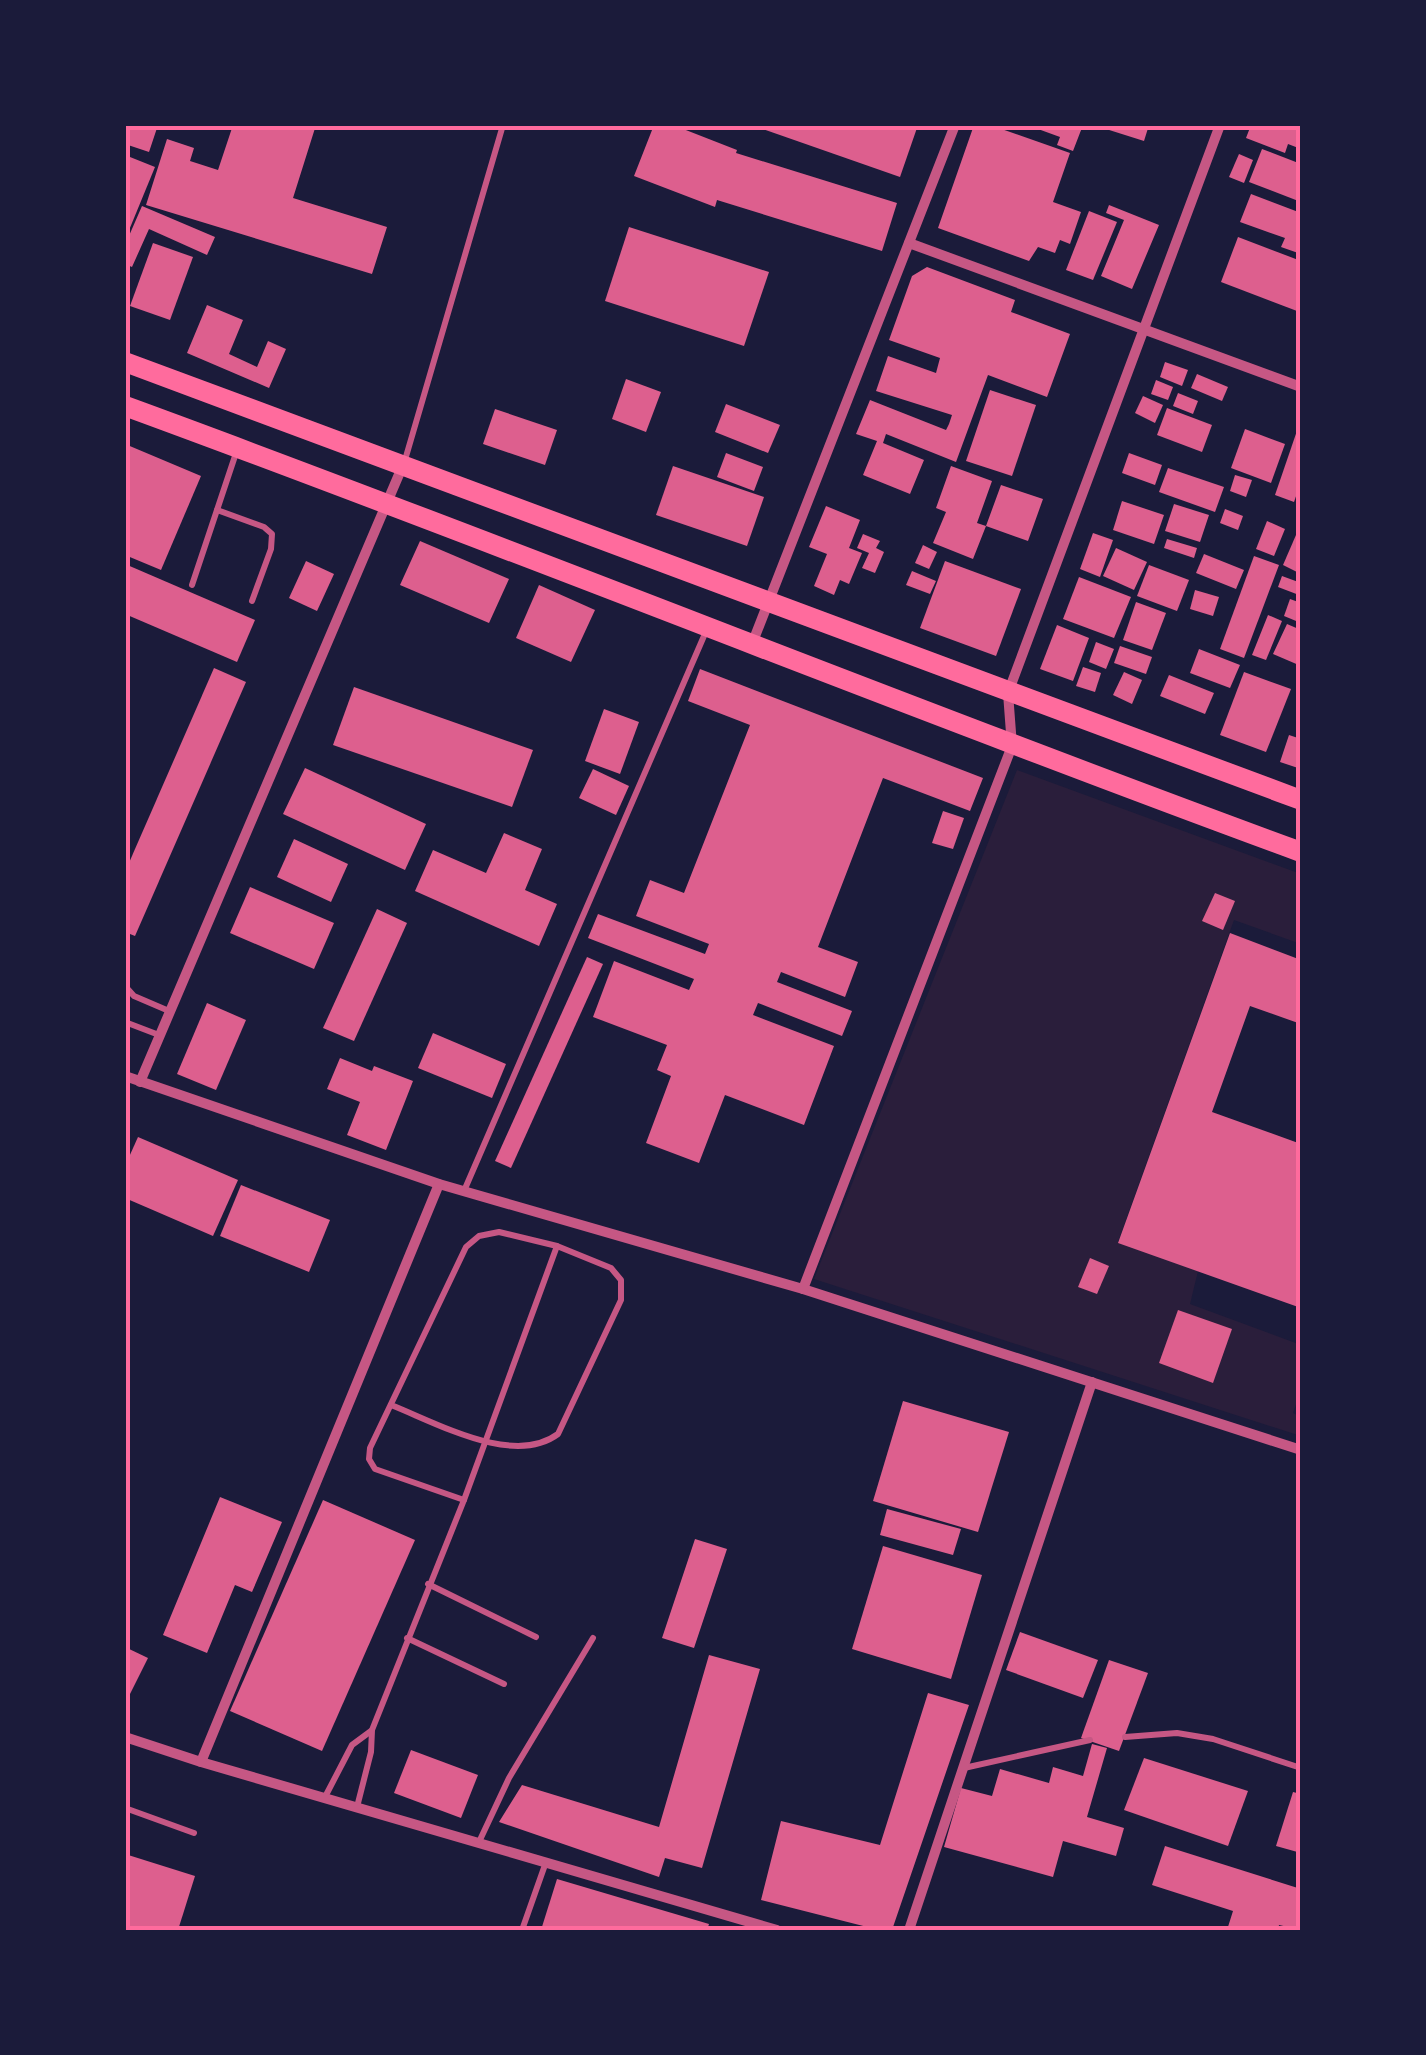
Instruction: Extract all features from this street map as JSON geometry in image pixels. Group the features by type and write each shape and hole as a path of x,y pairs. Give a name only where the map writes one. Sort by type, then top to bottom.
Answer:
{"main road":[{"path":"125,362 1301,800"},
{"path":"125,406 708,626 1012,746 1301,852"}],"street":[{"path":"752,644 955,125"},
{"path":"802,1288 1012,746 1008,694 1220,125"},
{"path":"909,242 1301,387"},
{"path":"140,1082 403,465"},
{"path":"125,1076 463,1192 802,1288 1301,1450"},
{"path":"201,1762 439,1184"},
{"path":"908,1930 1092,1382"},
{"path":"125,1736 201,1762 777,1930"}],"lane":[{"path":"403,465 503,125"},
{"path":"192,585 238,447"},
{"path":"217,510 264,527 272,534 271,549 252,601"},
{"path":"463,1192 708,626"},
{"path":"125,986 134,996 169,1012"},
{"path":"125,1022 159,1035"},
{"path":"391,1405 485,1441 524,1448 545,1444 558,1434 622,1300 622,1280 611,1268 557,1246 500,1232 480,1236 466,1246 370,1448 368,1459 375,1469 464,1500"},
{"path":"357,1807 372,1730 464,1500 557,1246"},
{"path":"428,1584 536,1637"},
{"path":"407,1638 504,1684"},
{"path":"479,1843 510,1778 593,1638"},
{"path":"325,1797 352,1745 372,1730"},
{"path":"1125,1737 1176,1733 1214,1739 1301,1768"},
{"path":"962,1769 1090,1740"},
{"path":"125,1808 194,1833"},
{"path":"522,1930 546,1861"}],"shaded area":[{"path":"1017,770 1301,874 1301,944 1234,920 1118,1242 1198,1271 1190,1304 1301,1345 1301,1390 1293,1413 1301,1417 1301,1436 814,1279"}],"building":[{"path":"125,125 158,125 149,152 125,144"},
{"path":"233,125 316,125 293,198 387,227 372,274 146,205 167,139 194,148 190,161 218,170"},
{"path":"654,125 673,125 737,150 736,153 897,203 882,251 717,200 715,207 634,176"},
{"path":"751,125 918,125 900,177"},
{"path":"974,125 990,125 1070,153 1053,202 1081,212 1070,244 1060,240 1055,253 1038,247 1029,261 938,228"},
{"path":"1027,125 1083,125 1073,151 1057,145 1060,137"},
{"path":"1108,125 1149,125 1144,141 1106,129"},
{"path":"1251,125 1301,125 1301,149 1288,144 1285,153 1246,138"},
{"path":"1262,149 1301,164 1301,202 1249,182"},
{"path":"1239,154 1253,160 1244,183 1229,177"},
{"path":"125,155 155,167 125,240"},
{"path":"1251,194 1301,213 1301,254 1281,247 1285,238 1240,222"},
{"path":"1109,205 1159,225 1132,289 1101,276 1124,220 1106,213"},
{"path":"142,206 215,237 207,255 149,229 132,267 125,264 125,245"},
{"path":"1089,211 1117,222 1093,280 1066,270"},
{"path":"629,227 769,272 744,346 605,301"},
{"path":"1238,237 1301,261 1301,301 1297,311 1221,282"},
{"path":"153,243 193,257 170,320 130,306"},
{"path":"927,267 1015,300 1011,312 1070,334 1047,397 988,375 956,462 886,434 883,443 924,460 910,494 863,475 877,441 856,434 870,400 946,430 949,424 952,415 876,391 888,356 936,373 940,358 889,340 912,276"},
{"path":"207,305 243,320 229,354 257,367 268,341 286,349 269,388 187,353"},
{"path":"1165,362 1188,370 1182,386 1160,377"},
{"path":"1197,374 1228,387 1222,401 1191,388"},
{"path":"626,379 661,392 646,432 612,419"},
{"path":"1156,380 1173,387 1168,400 1151,394"},
{"path":"990,390 1036,405 1012,476 966,461"},
{"path":"1178,393 1198,401 1193,414 1173,406"},
{"path":"1143,396 1163,405 1155,423 1135,413"},
{"path":"726,404 780,425 768,453 715,432"},
{"path":"1167,408 1212,425 1202,452 1157,435"},
{"path":"495,409 557,430 545,465 483,444"},
{"path":"1300,422 1301,482 1294,502 1275,495"},
{"path":"1245,429 1285,444 1271,483 1231,468"},
{"path":"125,444 201,476 161,570 125,555"},
{"path":"726,453 763,467 754,491 717,477"},
{"path":"1129,453 1162,465 1155,485 1122,473"},
{"path":"673,466 764,497 747,546 656,515"},
{"path":"951,466 992,481 977,523 986,526 973,559 933,543 946,512 936,508"},
{"path":"1168,468 1224,487 1215,512 1159,492"},
{"path":"1235,475 1252,480 1246,497 1230,491"},
{"path":"1001,485 1043,499 1028,541 986,526"},
{"path":"1122,501 1164,515 1154,544 1113,530"},
{"path":"1174,504 1209,515 1200,542 1165,531"},
{"path":"826,506 860,520 849,548 862,553 849,584 840,580 834,595 814,586 827,554 809,547"},
{"path":"1225,509 1243,516 1238,530 1220,523"},
{"path":"1267,521 1285,529 1274,556 1256,549"},
{"path":"1093,533 1113,540 1100,577 1080,569"},
{"path":"863,534 880,541 876,548 884,552 875,573 862,568 869,553 857,548"},
{"path":"1296,535 1301,538 1301,574 1283,565"},
{"path":"1167,539 1197,548 1194,558 1164,548"},
{"path":"420,541 509,579 489,623 400,585"},
{"path":"923,545 937,552 929,569 915,563"},
{"path":"1116,548 1147,562 1134,590 1103,576"},
{"path":"1204,554 1244,570 1236,589 1196,573"},
{"path":"1254,556 1279,565 1244,658 1220,649"},
{"path":"306,561 334,574 317,611 289,598"},
{"path":"945,561 1021,589 996,656 920,628"},
{"path":"125,564 255,620 237,662 125,614"},
{"path":"1149,565 1189,580 1177,611 1137,596"},
{"path":"912,571 936,581 930,594 906,585"},
{"path":"1282,576 1301,583 1299,595 1278,587"},
{"path":"1079,577 1131,597 1114,638 1063,619"},
{"path":"539,585 595,610 571,662 516,638"},
{"path":"1195,590 1219,597 1213,616 1190,609"},
{"path":"1290,599 1301,603 1301,623 1284,616"},
{"path":"1136,602 1166,613 1152,650 1123,640"},
{"path":"1268,615 1282,621 1266,660 1252,655"},
{"path":"1287,624 1301,630 1301,666 1273,654"},
{"path":"1057,625 1089,638 1073,681 1040,669"},
{"path":"1096,642 1114,649 1106,669 1089,662"},
{"path":"1120,646 1152,657 1146,674 1114,663"},
{"path":"1199,649 1240,665 1230,688 1190,673"},
{"path":"1083,667 1101,673 1095,692 1076,686"},
{"path":"214,668 246,682 135,936 125,932 125,872"},
{"path":"700,669 983,778 970,811 883,778 818,947 858,962 845,997 781,972 777,982 852,1011 842,1036 758,1003 753,1015 834,1046 804,1125 725,1095 699,1163 646,1143 671,1076 657,1070 667,1045 593,1017 614,961 689,990 694,979 588,938 598,914 705,954 709,944 636,916 650,880 684,893 750,725 688,701"},
{"path":"1124,672 1142,680 1132,704 1113,695"},
{"path":"1244,672 1291,689 1266,752 1220,735"},
{"path":"1169,675 1214,693 1205,714 1160,696"},
{"path":"354,687 533,750 512,807 333,745"},
{"path":"604,709 639,722 620,774 585,761"},
{"path":"1289,735 1301,739 1301,769 1280,762"},
{"path":"305,768 426,824 405,870 283,814"},
{"path":"593,769 629,786 616,815 579,798"},
{"path":"943,811 964,818 953,849 932,843"},
{"path":"504,833 542,849 525,890 557,904 539,946 415,891 433,850 486,873"},
{"path":"294,839 348,864 331,902 277,877"},
{"path":"250,887 334,923 314,969 230,933"},
{"path":"1215,893 1235,901 1223,930 1202,921"},
{"path":"377,909 407,923 354,1041 323,1028"},
{"path":"1230,933 1301,960 1301,1024 1250,1006 1212,1112 1301,1144 1301,1308 1118,1243"},
{"path":"587,957 603,964 511,1168 495,1161"},
{"path":"207,1003 246,1020 216,1090 177,1074"},
{"path":"433,1033 506,1064 492,1098 418,1068"},
{"path":"340,1058 413,1081 386,1150 347,1135 360,1102 327,1089"},
{"path":"138,1137 238,1180 213,1236 125,1198 125,1166"},
{"path":"241,1185 330,1220 309,1272 220,1236"},
{"path":"1090,1258 1109,1266 1097,1294 1078,1287"},
{"path":"1178,1310 1232,1329 1213,1383 1159,1363"},
{"path":"903,1401 1009,1432 978,1532 873,1501"},
{"path":"220,1497 282,1522 252,1592 235,1585 207,1653 163,1635"},
{"path":"323,1500 415,1540 322,1751 230,1711"},
{"path":"887,1509 961,1529 953,1555 880,1535"},
{"path":"695,1539 727,1549 694,1648 662,1638"},
{"path":"883,1546 982,1575 951,1679 852,1649"},
{"path":"1020,1632 1098,1660 1083,1698 1006,1670"},
{"path":"125,1647 148,1658 125,1704"},
{"path":"709,1655 760,1669 702,1868 665,1858 659,1877 499,1822 522,1785 659,1827"},
{"path":"1109,1660 1148,1673 1119,1751 1081,1738"},
{"path":"928,1693 969,1705 892,1930 761,1900 781,1821 880,1845"},
{"path":"1092,1744 1107,1748 1087,1817 1124,1828 1116,1856 1063,1841 1053,1877 944,1847 961,1788 992,1796 1000,1769 1049,1783 1053,1767 1083,1776"},
{"path":"411,1750 478,1775 461,1818 394,1793"},
{"path":"1144,1758 1248,1791 1228,1846 1124,1810"},
{"path":"1293,1792 1301,1794 1301,1853 1276,1846"},
{"path":"1165,1846 1301,1889 1301,1930 1279,1925 1278,1930 1227,1930 1233,1911 1152,1885"},
{"path":"125,1854 195,1876 178,1930 125,1930"},
{"path":"557,1879 709,1924 707,1930 541,1930"}]}
